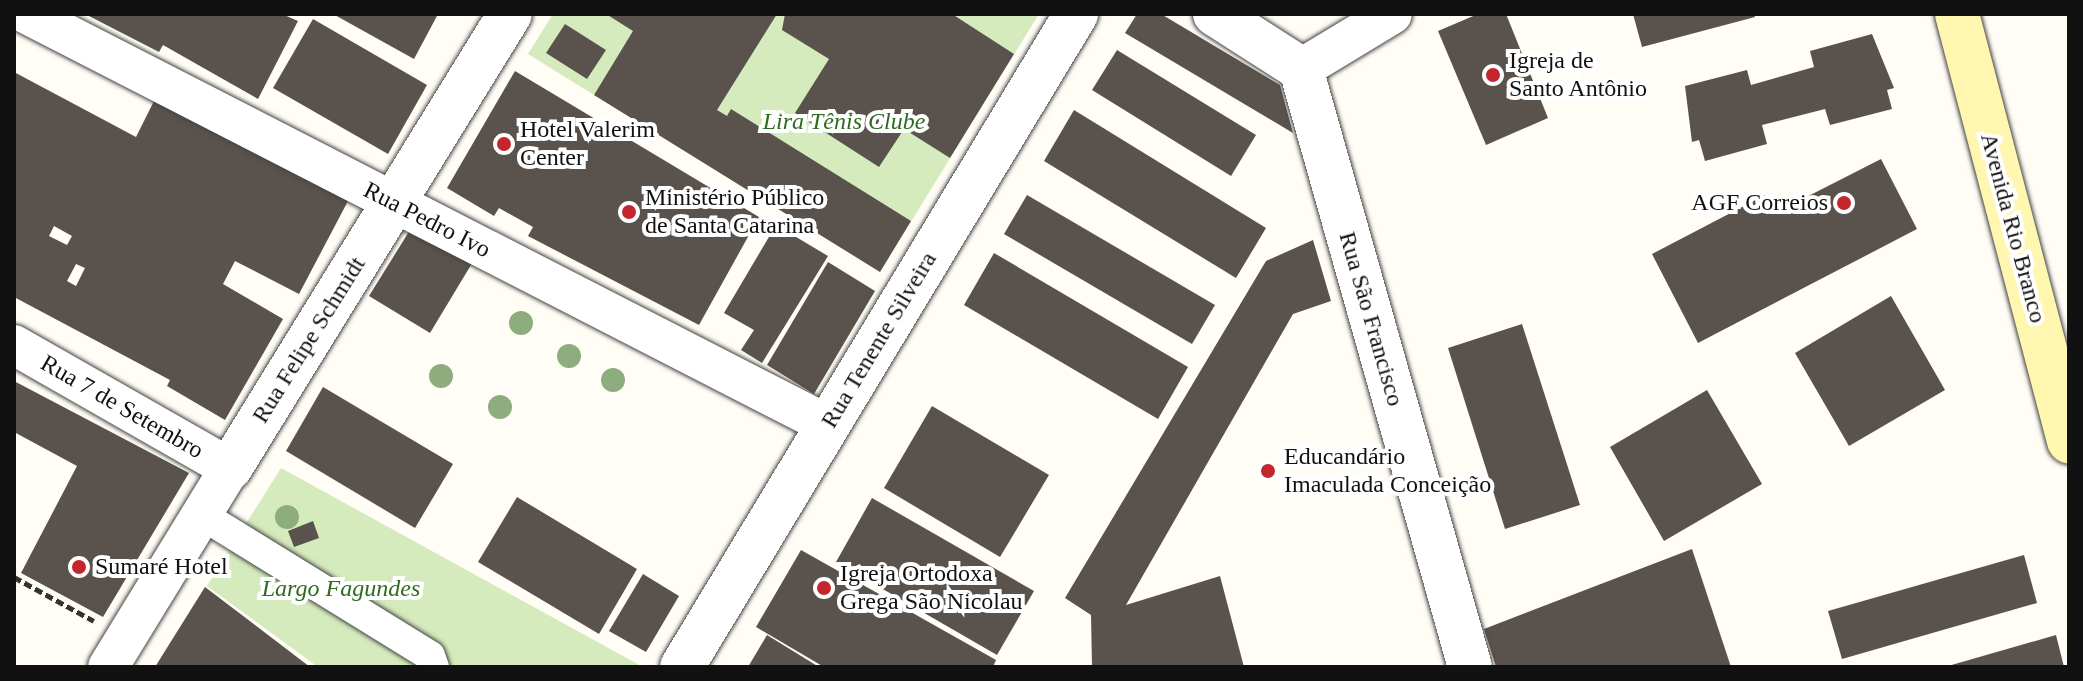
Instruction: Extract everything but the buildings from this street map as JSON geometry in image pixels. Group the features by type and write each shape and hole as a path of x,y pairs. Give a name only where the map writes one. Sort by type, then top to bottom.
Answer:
{"main road":[{"name":"Avenida Rio Branco","path":"1957,14 2068,436"}],"street":[{"name":"Rua Pedro Ivo","path":"27,14 828,425"},
{"name":"Rua Felipe Schmidt","path":"117,653 510,14"},
{"name":"Rua Tenente Silveira","path":"682,667 1076,14"},
{"path":"1215,14 1301,69 1392,14"},
{"name":"Rua São Francisco","path":"1301,69 1470,667"},
{"name":"Rua 7 de Setembro","path":"14,345 230,468"},
{"path":"202,515 430,656 434,667"}],"path":[{"path":"14,577 117,653"}],"green space":[{"name":"Lira Tênis Clube","path":"553,14 1039,14 880,272 528,54"},
{"name":"Largo Fagundes","path":"281,468 643,667 318,667 207,586"}],"place":[{"name":"Igreja de Santo Antônio","path":"1493,75"},
{"name":"Hotel Valerim Center","path":"504,144"},
{"name":"AGF Correios","path":"1844,203"},
{"name":"Ministério Público de Santa Catarina","path":"629,212"},
{"name":"Educandário Imaculada Conceição","path":"1268,471"},
{"name":"Sumaré Hotel","path":"79,567"},
{"name":"Igreja Ortodoxa Grega São Nicolau","path":"824,588"}]}
